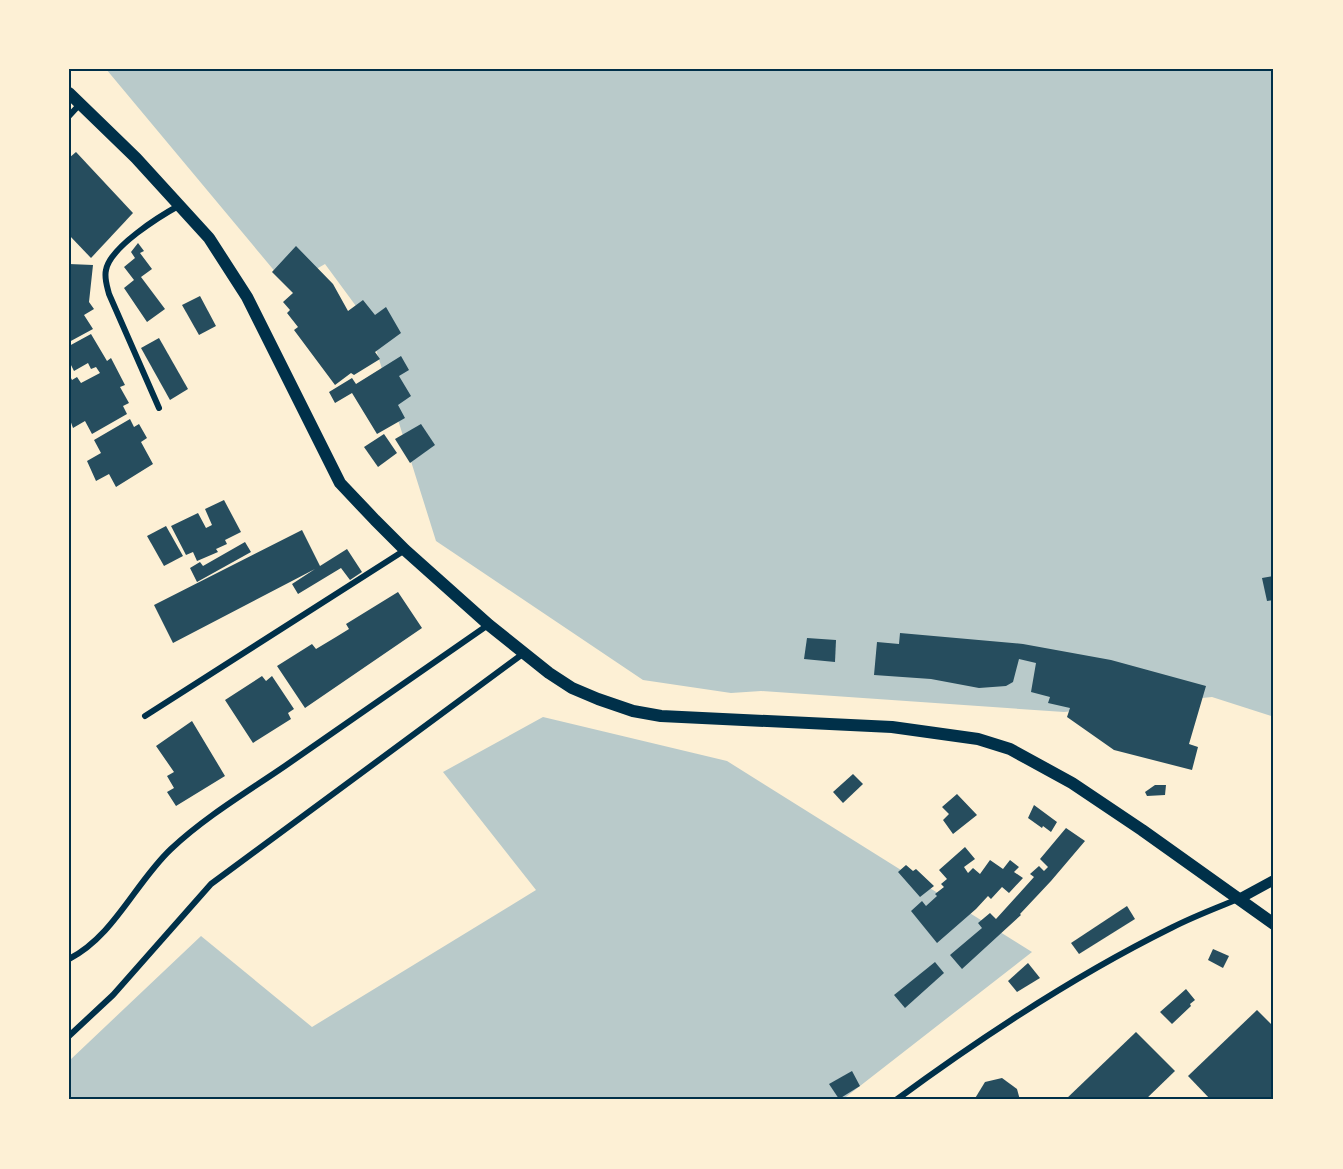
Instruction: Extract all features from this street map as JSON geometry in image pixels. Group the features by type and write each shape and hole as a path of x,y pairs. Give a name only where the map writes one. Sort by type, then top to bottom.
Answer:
{"main road":[{"path":"69,93 136,158 209,238 247,297 340,483 405,550 489,625 572,688 633,711 661,716 892,727 978,739 1010,749 1081,789 1274,924"}],"street":[{"path":"69,116 80,104"},
{"path":"159,408 109,294 106,271 111,259 148,223 180,205"},
{"path":"145,716 405,550"},
{"path":"69,959 100,936 152,869 171,849 198,827 489,625"},
{"path":"69,1036 112,995 210,884 524,653"},
{"path":"896,1100 1002,1026 1102,965 1172,927 1239,899 1274,880"}],"shaded area":[{"path":"106,69 1274,69 1274,717 1212,697 1064,712 761,691 731,693 643,680 436,541 367,321 325,264 287,286"},
{"path":"543,717 727,761 1032,952 842,1100 69,1100 69,1061 201,936 312,1027 536,890 443,772"}],"building":[{"path":"76,152 133,213 91,258 69,235 69,158"},
{"path":"138,243 144,251 140,253 152,269 141,277 165,309 147,322 124,288 134,280 124,267 135,258 131,252"},
{"path":"296,246 333,284 348,311 363,300 375,315 386,307 401,333 375,352 380,359 354,375 351,373 335,385 294,330 298,327 287,313 290,310 283,302 293,293 272,272"},
{"path":"69,264 93,265 89,302 94,309 84,315 93,329 69,342"},
{"path":"200,296 216,326 199,335 182,305"},
{"path":"91,334 107,361 111,358 125,385 120,387 129,403 123,406 127,414 92,434 85,421 73,428 69,417 69,374 72,380 77,377 81,383 100,373 96,367 91,369 88,363 74,371 69,361 69,346"},
{"path":"159,338 188,389 170,400 141,348"},
{"path":"401,356 409,370 399,376 411,396 398,405 405,418 377,434 352,393 335,403 329,392 352,378 356,384"},
{"path":"130,419 134,427 139,424 147,438 141,442 153,464 116,487 109,474 96,481 87,461 101,453 94,440"},
{"path":"421,424 435,445 410,463 395,439"},
{"path":"384,434 397,453 378,467 364,447"},
{"path":"224,500 241,532 225,540 227,544 216,549 218,552 197,561 193,552 186,555 171,526 198,513 206,528 212,525 205,509"},
{"path":"166,526 183,556 164,566 147,536"},
{"path":"302,530 320,566 347,549 362,572 350,580 341,568 298,594 292,584 315,569 173,643 154,605"},
{"path":"245,542 251,552 197,582 190,568 200,562 203,566"},
{"path":"1274,576 1274,600 1267,601 1262,578"},
{"path":"398,592 422,628 305,708 277,666 312,644 316,649 336,637 349,629 346,624"},
{"path":"900,633 1023,644 1111,660 1206,686 1189,744 1198,747 1192,770 1114,750 1067,717 1070,708 1048,703 1050,697 1031,692 1036,663 1019,659 1013,682 1006,686 979,688 931,679 874,675 877,642 899,644"},
{"path":"807,638 836,640 835,662 804,659"},
{"path":"262,676 266,681 272,676 294,709 288,713 291,719 253,743 225,700"},
{"path":"192,721 225,776 176,806 167,792 174,788 167,776 174,772 156,746"},
{"path":"853,774 863,784 843,803 833,792"},
{"path":"1155,785 1166,785 1165,795 1147,796 1145,792"},
{"path":"957,794 977,815 953,834 943,820 949,814 942,807"},
{"path":"1034,805 1057,822 1051,832 1028,818"},
{"path":"1066,828 1085,841 1021,915 962,969 950,955 982,928 978,923 990,913 996,919 1034,877 1030,874 1039,866 1044,871 1048,867 1040,859"},
{"path":"965,847 975,859 964,867 968,873 973,868 980,874 990,860 1003,869 1010,860 1019,867 1014,872 1023,878 1009,893 1002,887 991,899 988,896 937,943 911,911 922,901 926,906 937,896 935,894 944,887 941,884 947,879 939,870"},
{"path":"906,865 913,871 916,869 934,886 920,897 898,872"},
{"path":"1127,906 1135,919 1079,954 1071,943"},
{"path":"1213,949 1229,956 1223,968 1208,960"},
{"path":"935,962 944,973 905,1008 894,995"},
{"path":"1028,963 1040,978 1017,992 1008,981"},
{"path":"1186,989 1195,1000 1172,1024 1160,1012"},
{"path":"1257,1010 1274,1027 1274,1100 1211,1100 1188,1076"},
{"path":"1136,1032 1175,1071 1145,1100 1065,1100"},
{"path":"852,1071 860,1086 839,1099 829,1084"},
{"path":"1002,1078 1017,1089 1020,1100 974,1100 985,1082"}]}
